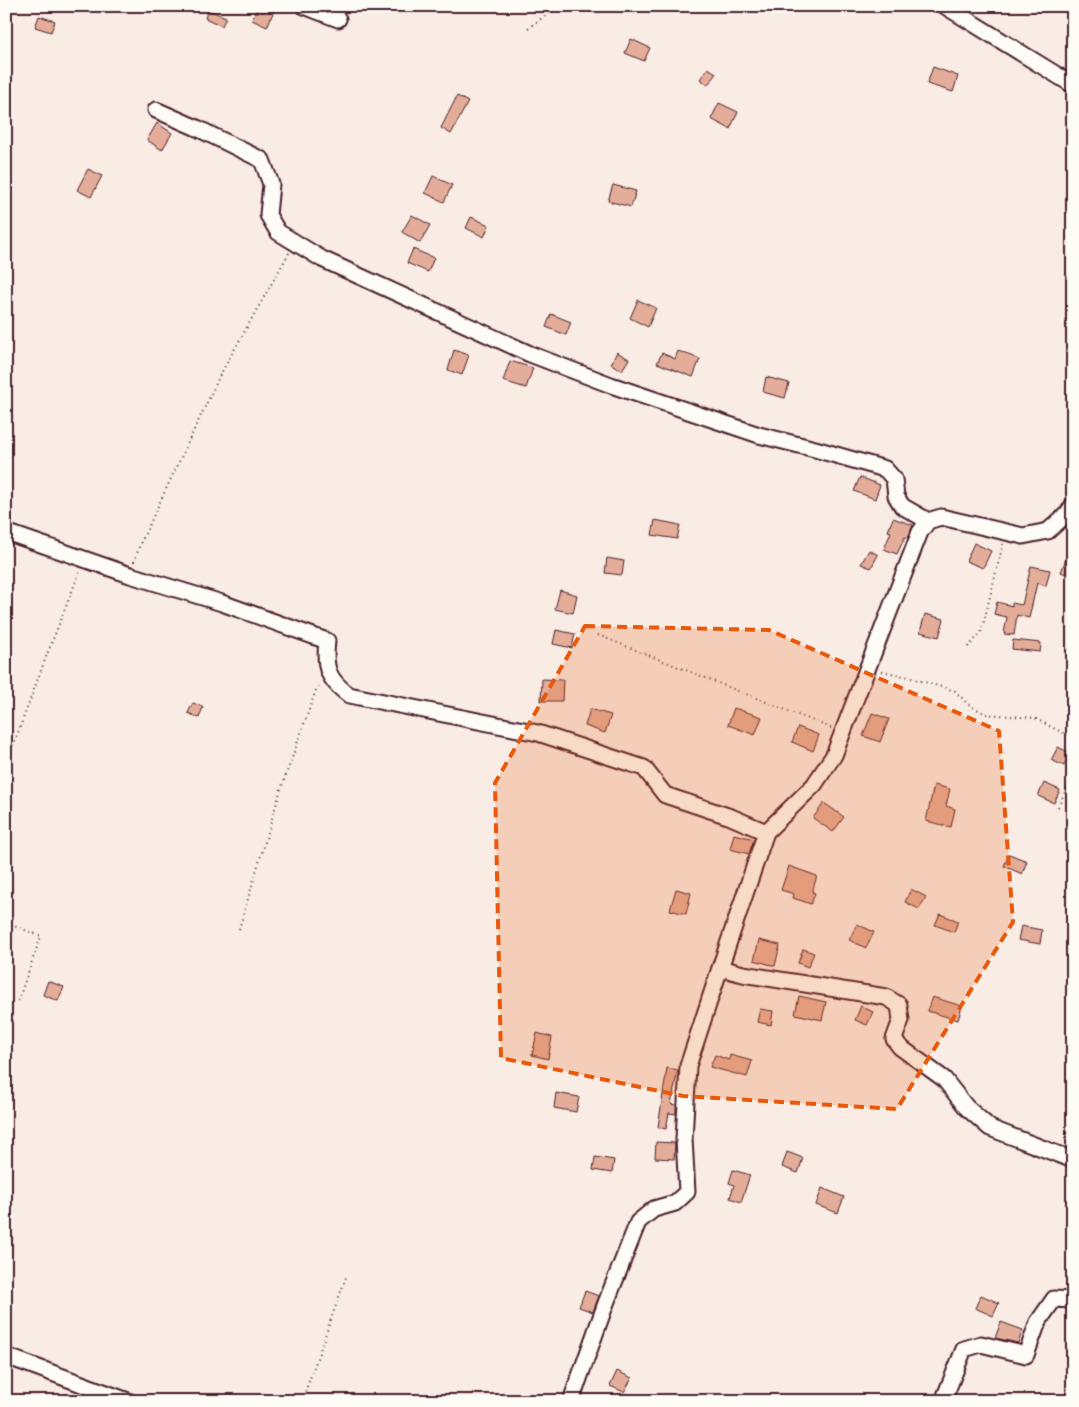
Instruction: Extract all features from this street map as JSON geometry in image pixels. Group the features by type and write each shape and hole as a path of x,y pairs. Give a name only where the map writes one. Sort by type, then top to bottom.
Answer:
{"street":[{"path":"304,6 338,19"},
{"path":"945,6 1073,85"},
{"path":"156,110 262,160 271,184 268,215 278,232 322,260 530,354 611,386 760,435 885,469 894,479 896,496 902,506 928,521"},
{"path":"571,1401 606,1303 638,1222 654,1210 675,1203 687,1192 684,1139 688,1066 766,832 814,785 834,755 920,532 928,521 941,518 1023,536 1048,531 1068,513 1073,505"},
{"path":"6,532 327,641 325,658 330,676 349,695 538,733 644,768 665,795 731,817 766,832"},
{"path":"720,968 744,974 886,997 898,1005 901,1020 894,1039 900,1047 944,1079 972,1112 990,1128 1073,1160"},
{"path":"943,1401 964,1349 981,1344 1026,1355 1038,1322 1054,1299 1073,1300"},
{"path":"6,1356 128,1401"}],"path":[{"path":"528,28 559,6"},
{"path":"130,575 141,542 221,373 295,242"},
{"path":"968,647 982,633 999,556 1007,532"},
{"path":"6,765 85,559"},
{"path":"598,635 842,732"},
{"path":"868,668 908,677 955,691 969,705 986,714 1034,718 1073,738"},
{"path":"239,929 280,792 313,700 322,682 330,676"},
{"path":"1058,807 1073,775"},
{"path":"6,923 41,936 18,1001"},
{"path":"302,1401 346,1277"}],"highlighted area":[{"path":"585,626 769,630 999,731 1013,922 897,1109 683,1096 501,1058 495,783"}],"building":[{"path":"258,6 276,6 267,27 252,20"},
{"path":"208,10 226,17 222,26 205,18"},
{"path":"39,16 55,21 51,32 35,27"},
{"path":"631,39 650,48 644,61 625,53"},
{"path":"933,67 958,76 953,92 927,84"},
{"path":"708,68 716,73 708,85 700,79"},
{"path":"457,96 468,102 451,134 441,128"},
{"path":"719,103 738,112 730,129 711,119"},
{"path":"157,123 172,133 162,150 147,140"},
{"path":"88,169 102,176 91,197 77,190"},
{"path":"433,176 452,185 444,202 425,193"},
{"path":"613,185 636,191 631,207 608,201"},
{"path":"412,215 430,225 420,243 402,232"},
{"path":"471,217 489,225 484,237 466,228"},
{"path":"413,249 434,258 428,272 407,263"},
{"path":"638,300 656,308 648,327 630,318"},
{"path":"551,314 571,322 566,335 546,327"},
{"path":"454,350 469,355 462,375 448,370"},
{"path":"678,351 700,359 693,377 657,363 662,353 675,359"},
{"path":"617,352 629,359 622,370 611,364"},
{"path":"510,361 533,368 526,388 503,381"},
{"path":"766,377 789,383 785,398 763,392"},
{"path":"860,477 880,485 875,499 854,491"},
{"path":"893,518 913,525 908,538 905,537 897,554 884,549 891,532 888,531"},
{"path":"655,520 680,525 677,539 652,535"},
{"path":"974,543 991,551 983,568 966,561"},
{"path":"1073,543 1073,577 1061,572"},
{"path":"869,550 878,555 871,568 861,564"},
{"path":"607,558 624,561 622,575 605,573"},
{"path":"1031,566 1050,570 1046,586 1037,583 1029,618 1017,615 1014,635 1004,634 1007,617 994,614 997,602 1012,606 1012,603 1022,605"},
{"path":"560,590 577,595 573,613 555,609"},
{"path":"925,614 944,619 939,637 920,632"},
{"path":"556,630 575,634 572,648 553,644"},
{"path":"1013,640 1041,643 1040,652 1012,649"},
{"path":"542,679 563,680 562,701 541,701"},
{"path":"193,703 203,707 199,718 188,713"},
{"path":"734,708 762,717 755,735 728,725"},
{"path":"590,709 611,715 605,733 585,726"},
{"path":"872,713 889,719 880,742 863,736"},
{"path":"798,727 819,735 813,751 792,742"},
{"path":"1058,747 1070,753 1064,766 1051,760"},
{"path":"1044,783 1060,790 1054,803 1038,796"},
{"path":"934,785 950,789 946,806 955,809 951,827 926,821"},
{"path":"824,803 844,817 833,832 813,818"},
{"path":"734,834 754,839 749,854 730,849"},
{"path":"1009,854 1027,861 1022,874 1004,866"},
{"path":"789,866 817,876 812,892 815,893 811,904 793,898 794,894 781,890"},
{"path":"676,889 691,893 686,914 670,910"},
{"path":"911,889 926,897 919,909 905,902"},
{"path":"940,914 958,921 954,932 935,925"},
{"path":"857,924 874,932 866,948 849,940"},
{"path":"1021,926 1042,930 1040,944 1018,940"},
{"path":"759,940 780,945 775,966 754,960"},
{"path":"803,949 814,953 808,967 798,963"},
{"path":"48,981 64,987 58,1001 43,995"},
{"path":"799,996 826,1002 822,1020 795,1014"},
{"path":"932,997 962,1006 958,1020 927,1011"},
{"path":"861,1006 873,1012 867,1025 855,1020"},
{"path":"760,1009 773,1011 771,1025 757,1022"},
{"path":"537,1033 552,1037 548,1059 532,1055"},
{"path":"715,1055 729,1060 730,1055 752,1061 747,1077 710,1067"},
{"path":"667,1068 678,1070 671,1104 676,1105 676,1114 669,1113 666,1129 658,1127"},
{"path":"556,1093 579,1097 576,1112 554,1108"},
{"path":"656,1142 675,1143 674,1159 655,1158"},
{"path":"787,1152 803,1158 798,1173 782,1167"},
{"path":"595,1157 614,1160 612,1173 593,1170"},
{"path":"733,1170 750,1175 741,1202 730,1198 734,1185 729,1183"},
{"path":"822,1188 844,1197 838,1213 816,1205"},
{"path":"585,1291 599,1296 593,1312 579,1307"},
{"path":"981,1295 999,1303 993,1316 975,1308"},
{"path":"1001,1322 1023,1330 1018,1343 995,1338"},
{"path":"617,1371 632,1378 624,1392 610,1386"}]}
